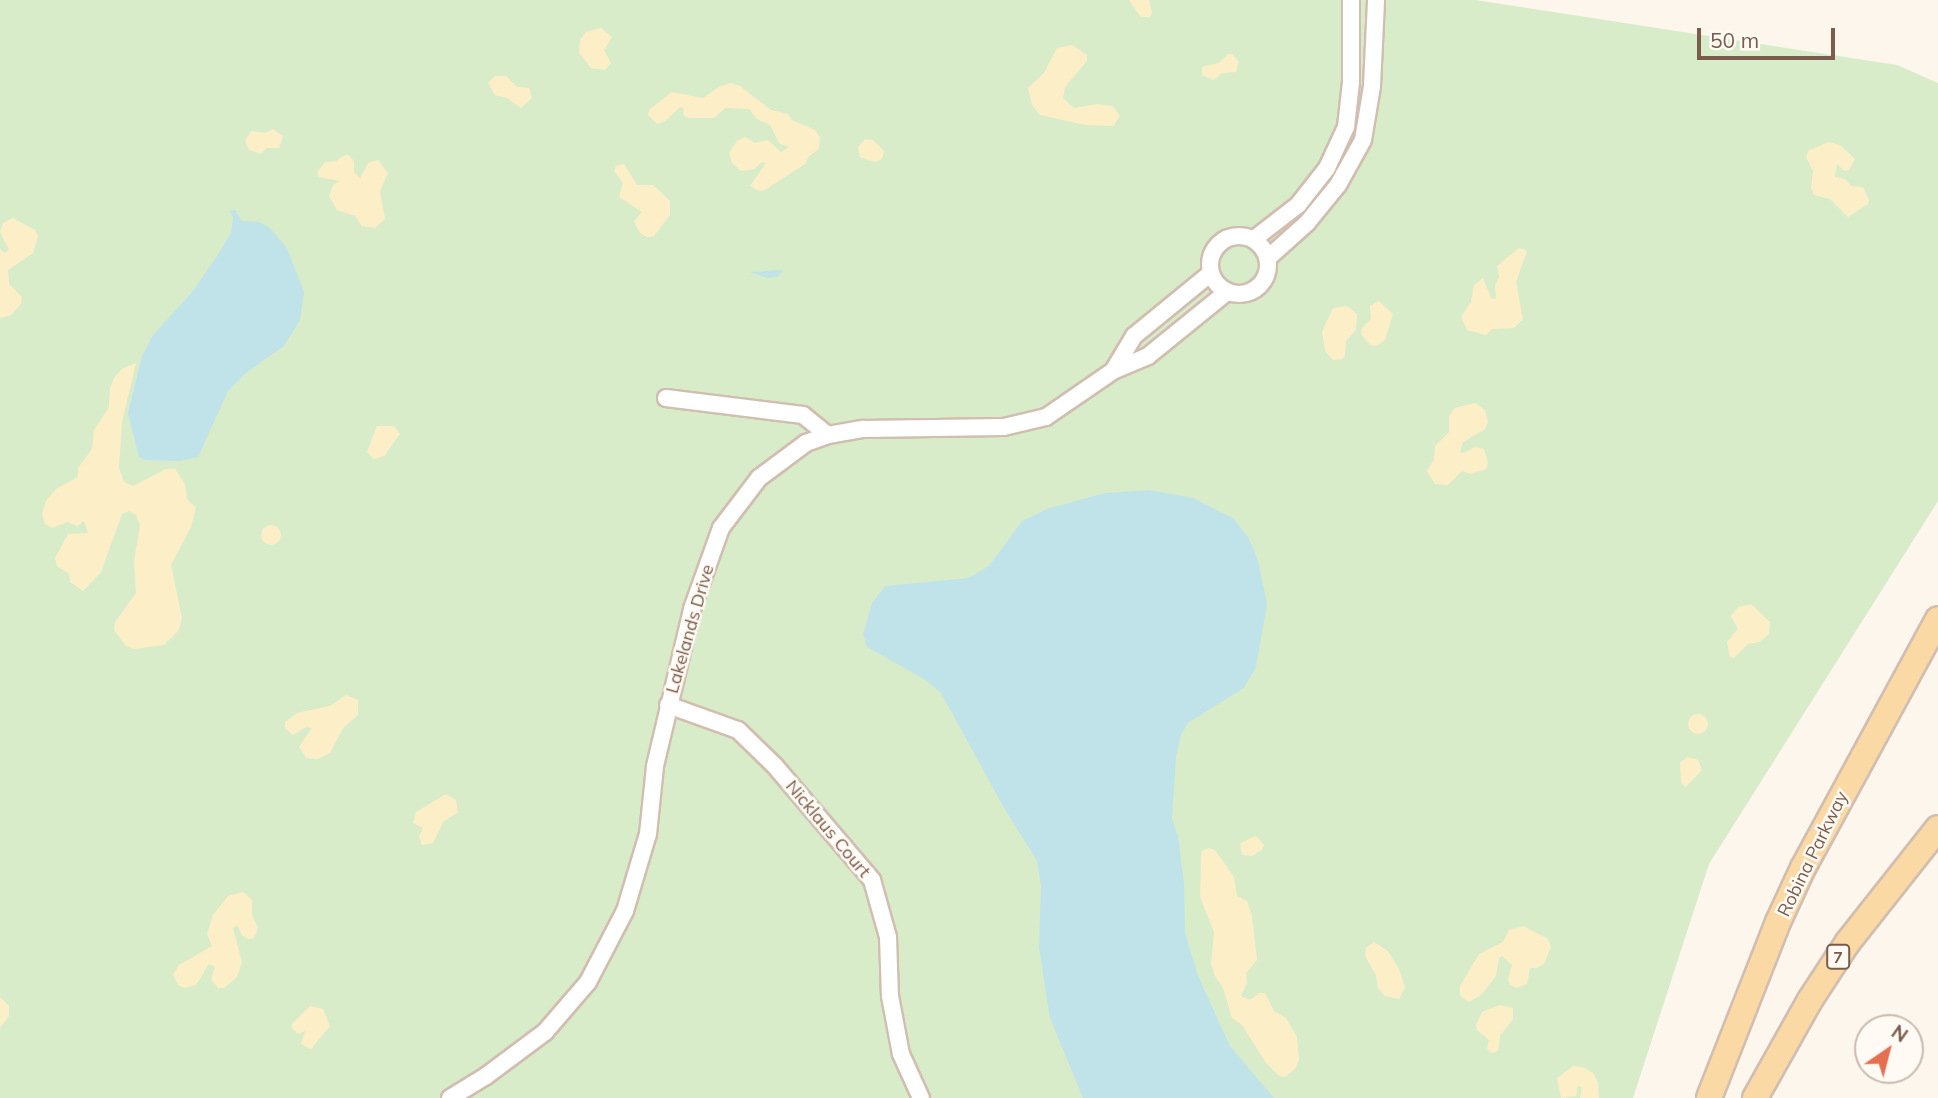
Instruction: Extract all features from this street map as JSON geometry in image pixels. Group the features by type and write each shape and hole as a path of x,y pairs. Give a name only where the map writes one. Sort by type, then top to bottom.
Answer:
{"main road":[{"name":"Robina Parkway","path":"1709,1098 1803,868 1938,619"},
{"name":"7","path":"1755,1098 1810,1000 1848,942 1938,828"}],"street":[{"path":"1254,239 1298,205 1327,168 1346,127 1351,82 1351,0"},
{"path":"1268,258 1307,223 1338,185 1363,141 1372,86 1376,0"},
{"path":"1237,236 1254,239 1268,258 1267,277 1254,291 1245,294 1227,292 1217,284 1211,273 1211,256 1221,242 1237,236"},
{"path":"1113,371 1135,336 1211,273"},
{"path":"1113,371 1148,356 1227,292"},
{"name":"Lakelands Drive","path":"450,1098 486,1076 545,1032 588,982 625,911 648,834 655,766 692,609 722,528 759,478 806,443 828,435 863,429 1004,427 1045,417 1113,371"},
{"path":"666,398 803,415 828,435"},
{"name":"Nicklaus Court","path":"668,705 738,730 775,766 872,880 888,937 890,996 901,1054 921,1098"}],"green space":[{"path":"0,0 1475,0 1897,65 1938,83 1938,501 1709,864 1633,1098 0,1098"}],"sand":[{"path":"1129,0 1149,0 1152,13 1150,17 1141,17"},
{"path":"601,28 612,37 604,50 611,63 605,70 591,68 579,53 580,40 586,32"},
{"path":"1072,45 1087,55 1087,61 1065,87 1063,98 1074,108 1097,104 1113,106 1120,116 1113,126 1086,125 1040,115 1032,105 1028,88 1044,73 1057,48"},
{"path":"1228,54 1232,54 1239,62 1236,72 1222,73 1213,80 1202,75 1202,67 1219,63"},
{"path":"495,76 506,76 517,87 529,88 532,98 521,108 507,98 495,95 488,83"},
{"path":"730,83 740,86 771,110 788,114 792,120 815,130 820,137 819,149 809,156 805,164 765,190 759,191 750,186 766,163 761,162 755,169 741,171 732,163 729,153 737,141 745,137 755,143 768,140 781,152 789,147 780,144 770,125 757,119 749,109 725,108 714,118 689,118 683,115 684,109 680,107 665,121 657,124 648,115 649,110 672,92 703,98"},
{"path":"273,129 283,136 279,148 266,148 261,154 249,150 245,140 252,131 265,133"},
{"path":"865,139 873,140 884,151 882,159 875,162 860,157 858,147"},
{"path":"1828,142 1840,145 1855,159 1849,170 1844,171 1837,164 1835,177 1845,179 1851,186 1863,187 1869,200 1868,204 1848,217 1830,199 1814,195 1811,188 1813,171 1806,157 1808,151"},
{"path":"347,154 354,161 354,172 360,178 368,163 378,160 388,173 380,191 385,219 375,228 362,226 355,216 337,210 329,196 333,185 340,181 319,177 317,173 325,162 336,161"},
{"path":"624,164 637,185 653,185 670,201 670,215 654,236 647,237 640,233 634,221 642,212 619,197 623,183 614,171 616,166"},
{"path":"13,218 35,230 38,236 33,253 8,270 9,284 22,297 21,304 11,315 0,318 0,249 4,253 9,250 0,232 3,223"},
{"path":"1519,248 1527,251 1516,282 1523,319 1514,328 1492,329 1486,335 1467,330 1461,317 1471,302 1474,285 1483,278 1491,298 1496,299 1495,286 1499,277 1497,266"},
{"path":"1379,301 1393,314 1385,340 1376,346 1370,345 1361,334 1362,328 1371,319 1370,306"},
{"path":"1347,306 1357,314 1356,330 1346,341 1345,356 1333,360 1325,351 1322,332 1333,308"},
{"path":"136,363 122,422 119,468 124,482 133,486 166,469 175,469 185,484 187,499 196,508 191,527 171,565 182,618 179,630 164,645 134,649 126,646 114,630 115,622 136,593 134,561 140,525 136,515 129,511 122,514 101,572 83,591 70,582 69,574 57,566 55,558 68,534 88,533 84,521 77,526 67,522 52,528 45,524 42,514 46,501 56,489 78,477 78,468 92,449 94,430 109,407 110,388 114,378 122,369"},
{"path":"1475,403 1485,410 1488,422 1485,429 1463,442 1460,452 1464,453 1475,447 1484,449 1488,463 1486,469 1471,474 1462,471 1448,485 1435,484 1427,471 1434,459 1435,446 1449,432 1449,416 1455,408"},
{"path":"377,426 394,426 400,434 384,456 374,459 367,452"},
{"path":"271,525 278,528 281,535 278,542 271,545 264,542 261,535 264,528"},
{"path":"1751,604 1770,622 1769,634 1759,642 1748,644 1734,658 1730,657 1727,642 1738,629 1731,616 1738,607"},
{"path":"346,695 358,700 358,715 343,728 330,753 318,759 306,758 299,747 312,728 306,727 293,735 285,728 285,722 297,713 330,706"},
{"path":"1698,714 1705,717 1708,724 1705,731 1698,734 1691,731 1688,724 1691,717"},
{"path":"1687,757 1698,760 1702,770 1686,787 1681,783 1680,763"},
{"path":"446,794 456,800 458,812 443,822 433,843 422,845 419,836 423,828 413,823 416,812"},
{"path":"1256,836 1264,845 1262,850 1252,856 1242,855 1240,843"},
{"path":"1209,848 1215,850 1234,877 1237,896 1247,901 1252,916 1257,960 1246,973 1247,983 1241,996 1250,1000 1259,993 1265,993 1274,1011 1286,1018 1297,1037 1299,1060 1295,1069 1285,1077 1278,1075 1266,1063 1242,1025 1232,1018 1223,988 1211,964 1214,932 1200,897 1202,851"},
{"path":"243,892 252,900 252,915 258,928 254,938 248,939 242,935 237,925 233,928 242,962 237,977 224,988 218,988 211,979 215,967 209,964 196,985 184,988 178,985 173,975 179,965 212,946 207,934 213,915 228,896"},
{"path":"1523,926 1548,939 1551,947 1544,964 1530,968 1527,984 1516,988 1510,985 1508,979 1512,965 1502,956 1499,958 1496,976 1481,995 1469,1002 1464,999 1460,995 1460,986 1479,954 1503,942 1509,930"},
{"path":"1374,942 1388,951 1399,969 1405,988 1399,999 1385,996 1378,988 1376,975 1365,956 1366,948"},
{"path":"0,997 9,1006 9,1016 0,1028"},
{"path":"1500,1005 1513,1008 1513,1019 1500,1036 1498,1051 1491,1053 1487,1049 1489,1040 1477,1030 1476,1025 1482,1012"},
{"path":"310,1006 323,1009 330,1026 311,1049 301,1044 305,1031 298,1034 292,1028 292,1024"},
{"path":"1573,1066 1583,1067 1593,1073 1598,1083 1599,1098 1580,1098 1582,1087 1578,1086 1576,1096 1561,1098 1557,1078"}],"water":[{"path":"235,210 242,221 259,222 270,228 287,248 304,292 300,320 284,346 246,373 228,391 198,457 180,461 145,460 139,457 128,413 142,356 153,335 193,291 217,256 231,233 233,218 230,211"},
{"path":"784,270 777,277 768,278 749,272"},
{"path":"1150,490 1193,498 1233,518 1248,537 1258,560 1267,604 1256,667 1244,688 1188,723 1181,735 1176,757 1172,819 1178,836 1184,883 1185,933 1198,976 1230,1046 1274,1098 1083,1098 1050,1018 1039,948 1041,885 1037,861 1003,806 941,693 924,679 867,647 863,634 872,603 885,586 968,578 989,566 1022,521 1047,509 1105,493"}]}
